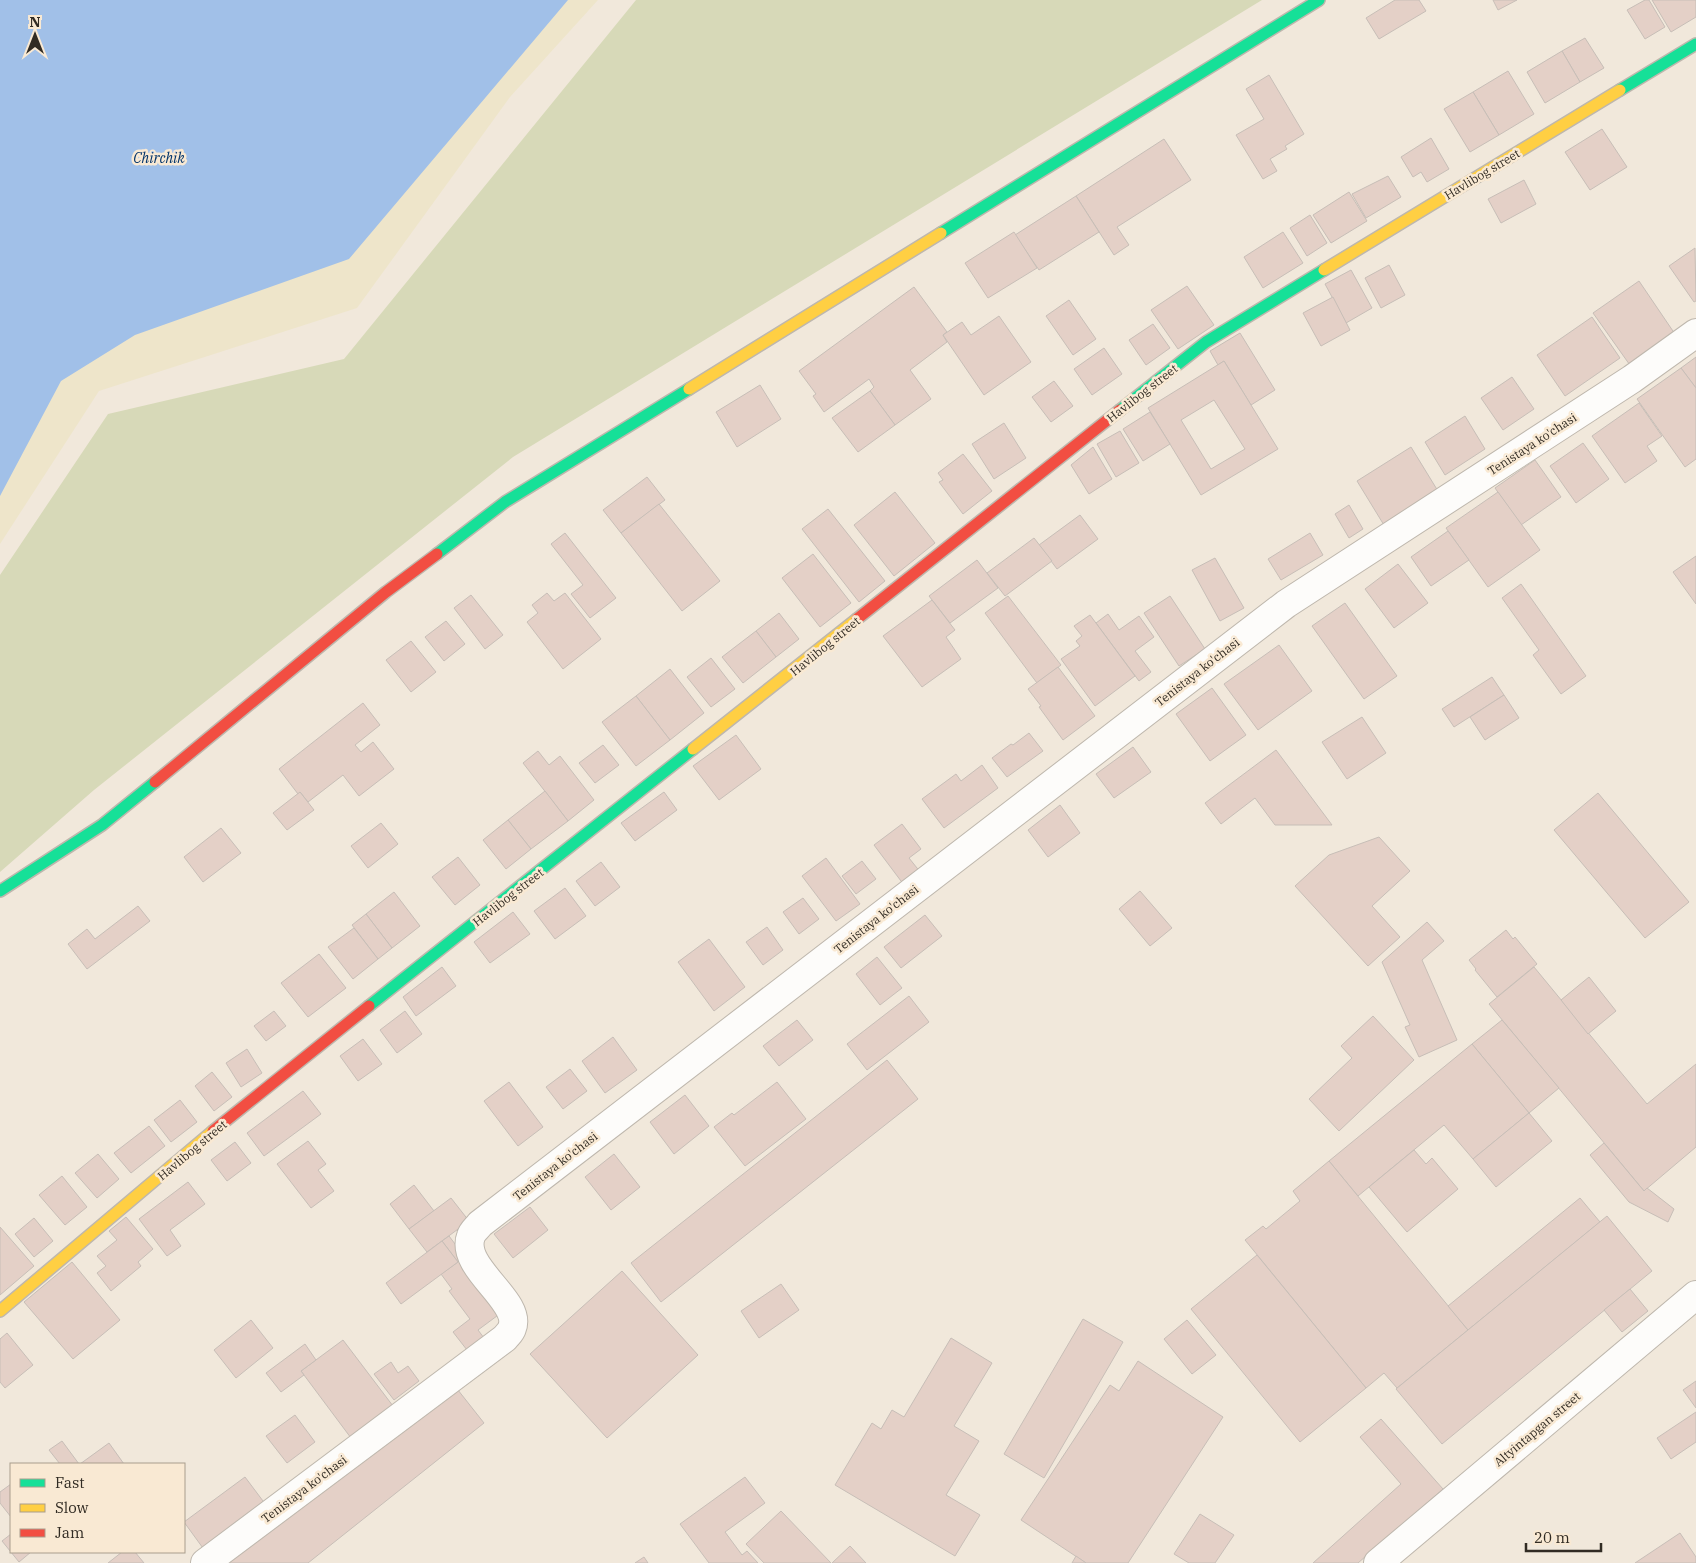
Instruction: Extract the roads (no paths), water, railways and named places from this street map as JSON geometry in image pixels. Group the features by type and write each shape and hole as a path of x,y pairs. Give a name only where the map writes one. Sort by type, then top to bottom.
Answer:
{"street":[{"path":"0,891 102,826 386,592 505,502 1319,0"},
{"name":"Hаvlibog street","path":"0,1311 255,1096 1206,342 1696,44"},
{"name":"Tenistaya ko'chasi","path":"205,1563 505,1338 512,1328 513,1318 509,1308 474,1261 469,1249 471,1236 480,1224 1286,604 1632,378 1696,333"},
{"name":"Altyintapgan street","path":"1378,1563 1696,1295"}],"water":[{"name":"Chirchik","path":"0,0 568,0 349,259 135,335 61,381 0,496"}]}
